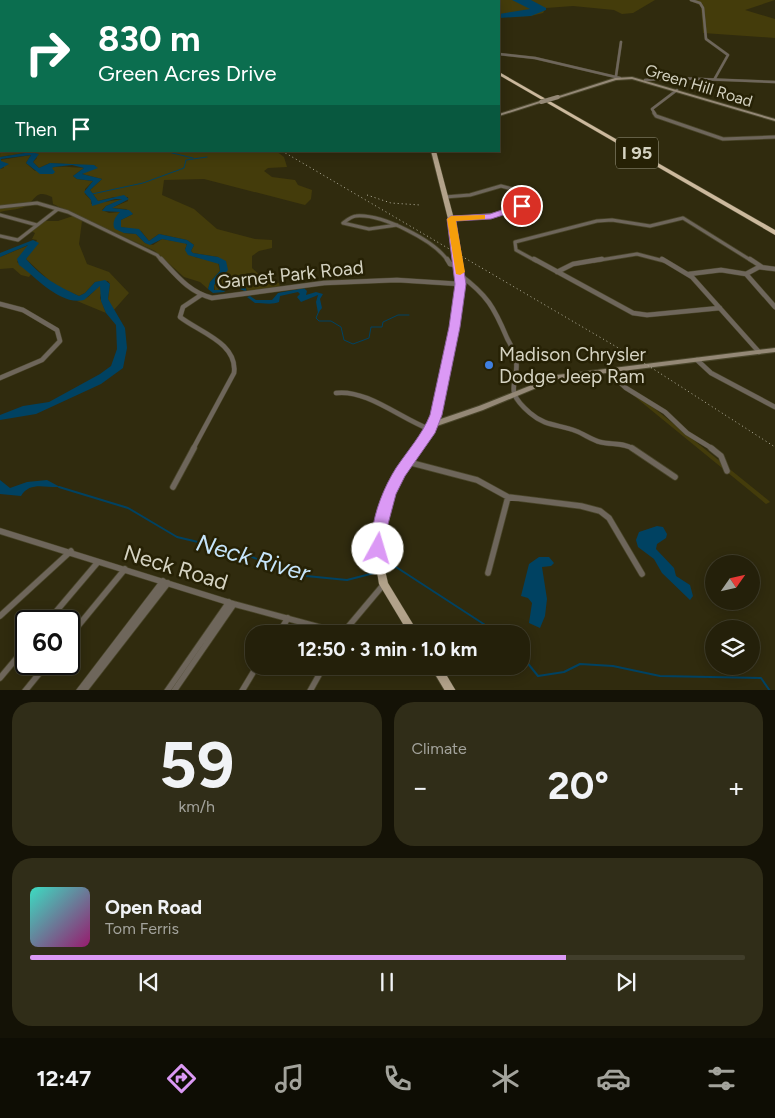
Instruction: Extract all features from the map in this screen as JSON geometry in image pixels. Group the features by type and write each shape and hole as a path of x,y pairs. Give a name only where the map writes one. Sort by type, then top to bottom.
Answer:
{"highway":[{"name":"I 95","path":"500,70 775,228"},
{"name":"I 95","path":"500,74 775,233"}],"main road":[{"path":"409,625 384,584 378,540 383,514 393,486 432,427 454,327 460,284 459,266 451,219 433,152"},
{"path":"441,675 451,690"}],"street":[{"path":"691,0 700,3 704,8 706,39 728,56 714,80"},
{"name":"Green Hill Road","path":"618,77 621,42"},
{"name":"Green Hill Road","path":"500,54 535,58 618,77 644,80 775,120"},
{"path":"500,115 618,77"},
{"path":"644,80 663,78 775,82"},
{"path":"676,90 652,109 656,116 723,139 775,137"},
{"path":"445,197 470,195 504,186 520,191 525,198 524,203 519,208 498,215 451,219"},
{"name":"Garnet Park Road","path":"2,207 30,203 58,209 102,226 154,253 181,282 201,295 212,298 328,282 397,280 460,284"},
{"path":"0,211 2,207"},
{"path":"0,236 16,240 58,209"},
{"path":"0,215 37,225"},
{"path":"397,225 369,229 343,223 354,216 368,216 397,225 442,252 450,264 459,266"},
{"path":"720,308 638,314 624,309 516,250 515,242 597,221 612,220 655,226 683,218 762,267"},
{"path":"557,272 573,264 640,254 661,259 689,274 758,352"},
{"path":"746,274 750,269 762,267 775,269"},
{"path":"689,274 721,270 746,274 775,307"},
{"path":"460,275 485,295 503,327 516,359 516,371 512,383 515,393 519,402 538,420 554,427 574,430 600,442 629,446 675,477"},
{"path":"173,487 219,402 234,369 234,359 225,346 180,317 183,307 201,295"},
{"path":"0,304 23,310 57,330 60,341 56,350 39,362 0,378"},
{"path":"336,392 345,391 369,398 395,414 432,427 557,377 775,350"},
{"path":"697,360 711,373 775,407"},
{"path":"608,371 628,389 664,410 685,432 716,449 725,462 726,470"},
{"path":"408,462 477,480 508,496 543,503 581,506 604,513 642,574"},
{"path":"488,573 508,496"},
{"name":"Neck Road","path":"0,531 231,603 312,625"},
{"path":"0,616 71,552"},
{"path":"57,610 98,562"},
{"path":"80,624 125,569"},
{"path":"79,690 166,582"},
{"path":"84,690 166,582"},
{"name":"Neck Road","path":"350,625 384,584"},
{"path":"167,690 231,603"},
{"path":"174,690 231,603"},
{"path":"284,625 288,618"},
{"path":"0,678 15,660"},
{"path":"25,690 38,675"},
{"path":"242,690 251,675"},
{"path":"310,690 319,675"}],"shaded area":[{"path":"500,0 655,0 633,13 622,14 614,10 573,6 546,8 543,13 531,16 500,17"},
{"path":"689,0 775,0 745,10 775,19 775,38 703,33 701,6"},
{"path":"0,152 31,152 0,157"},
{"path":"31,152 277,152 284,157 287,167 268,168 264,171 272,177 295,180 298,185 312,190 311,199 305,205 204,179 164,180 162,195 194,209 217,229 255,239 272,240 272,248 259,251 252,256 252,268 263,278 279,283 280,287 247,292 244,275 215,291 214,285 226,274 218,257 193,253 191,251 194,245 187,240 159,234 149,241 141,231 121,227 121,220 133,214 126,209 111,208 128,201 128,197 114,197 98,201 90,190 102,179 82,174 96,166 50,163 39,168 33,162 37,158"},
{"path":"31,155 26,163 35,171 54,167 84,168 73,176 77,179 93,181 85,189 85,194 91,200 91,204 123,199 106,206 102,210 109,213 120,212 115,220 124,233 136,234 145,243 153,245 162,239 185,243 187,245 185,249 195,257 218,262 220,271 210,282 208,289 200,282 184,277 155,251 53,204 52,197 46,194 38,195 21,208 0,212 0,169 4,168 0,160"},
{"path":"73,216 82,221 79,244 87,264 109,272 129,293 113,311 108,299 110,284 108,281 95,282 85,293 79,296 54,285 26,259 37,240 32,239 35,233 31,231 43,221 58,221"},
{"path":"29,245 17,262 32,273 29,277 21,275 13,268 0,269 0,257"},
{"path":"100,285 102,289 100,298 106,313 77,301 88,297"},
{"path":"608,371 770,502 766,504 607,374"}],"water":[{"path":"512,0 531,0 546,8 546,10 531,16 500,18 500,14 530,9"},
{"path":"31,152 39,154 33,162 39,168 50,163 94,165 98,168 82,174 102,179 90,190 98,201 124,195 129,199 112,208 129,210 133,214 121,220 121,227 139,229 149,241 159,234 187,240 194,245 191,251 193,253 218,257 226,261 228,270 214,285 214,290 219,290 232,277 242,275 248,279 245,286 247,292 240,289 241,281 238,279 224,292 213,293 208,289 210,282 220,271 219,264 188,255 185,250 187,244 162,239 150,245 145,243 136,234 124,233 115,229 114,222 120,212 102,211 106,206 122,199 115,199 92,206 91,200 84,192 93,181 77,179 73,176 84,168 72,165 54,167 52,168 55,172 53,174 40,174 26,163 31,155 1,159 1,161 9,164 0,169 0,157"},
{"path":"33,240 39,243 26,259 39,272 57,285 79,296 85,293 95,282 105,280 110,284 108,299 125,328 127,348 123,368 101,384 36,414 0,420 0,415 23,406 49,402 100,374 111,366 117,349 116,325 106,313 101,301 100,286 84,300 66,299 48,289 19,265 17,259 28,245 0,257 0,253"},
{"path":"304,288 307,291 306,295 316,292 323,294 320,299 322,308 318,313 316,302 318,295 301,302 297,297 300,294 298,292 280,296 279,302 271,304 255,303 247,297 250,296 256,300 272,300 278,293"},
{"path":"0,480 10,488 27,482 47,480 60,487 33,487 25,491 21,496 0,494"},
{"path":"657,526 663,527 667,534 666,538 657,544 656,549 674,568 676,576 690,585 693,596 690,600 662,573 654,559 638,547 636,540 639,532"},
{"path":"539,557 549,557 554,563 551,566 542,567 547,599 545,616 540,628 529,623 532,603 528,598 521,596 529,564"}],"waterway":[{"path":"168,152 193,158"},
{"path":"92,194 143,183 184,168 186,160 207,157"},
{"path":"319,311 316,318 319,321 331,321 341,327 344,340 353,344 369,338 371,327 382,327 383,322 398,315 409,315"},
{"name":"Neck River","path":"59,487 128,508 177,537 240,552 296,575 347,580 378,572"},
{"name":"Neck River","path":"385,570 396,567 485,625"},
{"name":"Neck River","path":"530,666 538,676 564,672 580,664 613,666 660,676 761,678 769,690"}],"railway":[{"path":"284,152 644,363 775,447"},
{"path":"367,195 391,203 420,205"}],"slow traffic":[{"path":"460,272 451,219 482,217"}],"place":[{"name":"Madison Chrysler Dodge Jeep Ram","path":"489,365"}],"route":[{"path":"378,549 383,514 390,494 400,473 434,424 436,415 459,299 460,275 451,219 498,215 522,206"}]}
